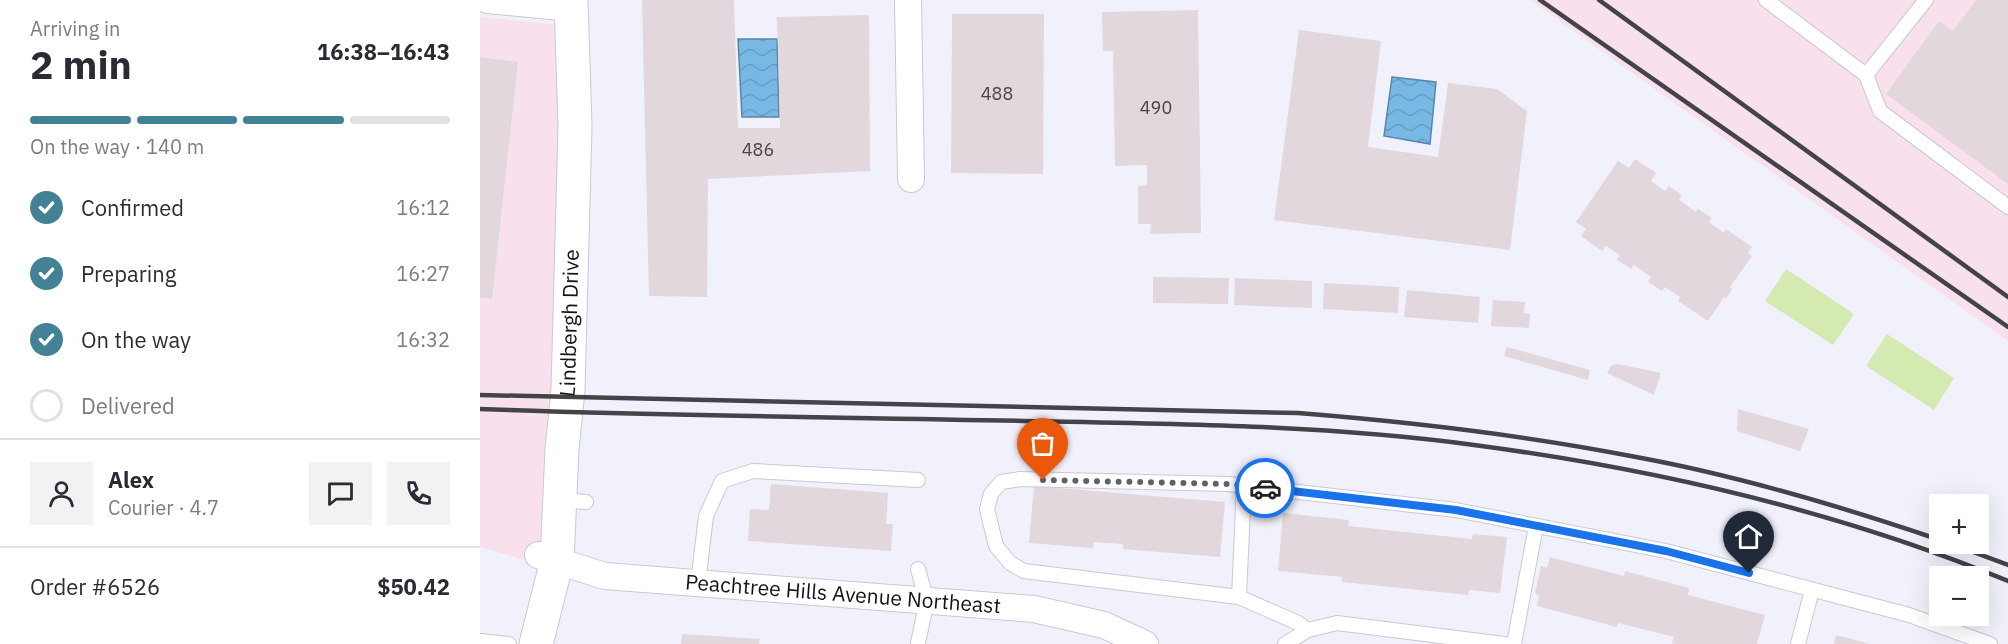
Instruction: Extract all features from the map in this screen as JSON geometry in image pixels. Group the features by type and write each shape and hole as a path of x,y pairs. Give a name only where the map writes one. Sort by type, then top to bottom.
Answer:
{"main road":[{"name":"Lindbergh Drive","path":"536,644 548,558 573,501 568,390 575,126 571,4"}],"street":[{"path":"487,0 571,4"},
{"path":"908,0 911,179"},
{"name":"Peachtree Hills Avenue Northeast","path":"548,558 605,576 1034,609 1104,625 1145,644"}],"lane":[{"path":"1766,0 1866,75 1880,111 2008,207"},
{"path":"1866,75 1926,0"},
{"path":"698,583 706,516 722,481 753,471 918,480"},
{"path":"1308,630 1298,623 1239,597 1024,571 1010,563 996,546 987,509 991,494 1001,483 1020,479 1244,485 1456,510 1666,551 1909,615 1990,644"},
{"path":"1239,597 1244,485"},
{"path":"1514,644 1536,526"},
{"path":"918,570 927,601 918,643"},
{"path":"1798,644 1812,590"},
{"path":"1285,644 1308,630 1337,623 1504,644"},
{"path":"480,641 509,644"}],"shaded area":[{"path":"1530,0 2008,0 2008,341"},
{"path":"480,17 569,26 554,569 480,547"}],"green space":[{"path":"1786,269 1854,314 1833,345 1765,301"},
{"path":"1887,334 1954,378 1934,410 1866,366"}],"water":[{"path":"738,39 777,39 779,117 742,117"},
{"path":"1392,77 1436,82 1430,144 1384,136"}],"building":[{"path":"642,0 734,0 738,128 780,128 777,17 869,15 870,171 708,179 707,297 649,296"},
{"path":"1976,0 2008,0 2008,184 1886,94 1939,21 1953,31"},
{"path":"1198,10 1201,233 1150,234 1151,224 1138,224 1138,186 1147,185 1147,165 1115,166 1113,51 1103,51 1102,12"},
{"path":"952,14 1044,14 1043,174 951,173"},
{"path":"1299,30 1381,41 1368,147 1438,157 1448,83 1497,89 1527,111 1510,250 1274,220"},
{"path":"480,57 518,62 492,299 480,298"},
{"path":"1635,159 1656,173 1651,181 1665,191 1669,186 1682,195 1679,200 1696,212 1698,209 1712,218 1709,222 1724,233 1726,229 1752,247 1748,253 1752,256 1730,287 1732,289 1726,299 1724,297 1708,321 1678,301 1680,297 1665,287 1662,291 1648,282 1651,277 1634,265 1631,269 1617,260 1620,255 1606,246 1602,251 1581,236 1586,229 1576,222 1618,161 1629,168"},
{"path":"1153,277 1229,278 1228,304 1153,303"},
{"path":"1235,278 1312,281 1312,308 1234,305"},
{"path":"1324,283 1399,287 1398,313 1323,309"},
{"path":"1407,290 1480,297 1478,323 1404,317"},
{"path":"1493,300 1525,302 1524,313 1530,314 1529,328 1491,326"},
{"path":"1507,347 1590,370 1588,380 1504,356"},
{"path":"1617,364 1661,373 1654,395 1607,373 1611,366"},
{"path":"1738,409 1809,429 1800,451 1737,431"},
{"path":"771,484 888,493 886,524 893,524 891,551 748,541 750,509 769,510"},
{"path":"1034,486 1225,502 1220,557 1123,549 1123,544 1094,542 1093,548 1029,543"},
{"path":"1283,513 1349,520 1348,526 1472,539 1473,534 1507,537 1500,593 1469,590 1468,595 1342,582 1342,577 1278,571"},
{"path":"1550,557 1624,576 1625,571 1689,588 1688,595 1765,615 1757,644 1677,644 1672,643 1674,637 1618,623 1617,627 1537,606 1539,595 1535,593 1541,566 1547,568"},
{"path":"682,634 760,639 759,644 681,644"},
{"path":"1836,635 1867,643 1867,644 1834,644"}],"railway":[{"path":"1540,0 2008,327"},
{"path":"1599,0 2008,297"},
{"path":"480,395 1298,413 1383,421 1552,442 1713,473 1865,515 1929,536"},
{"path":"480,409 1193,425 1306,429 1418,438 1610,467 1746,496 1878,534 2008,581"},
{"path":"1978,554 2008,565"}],"way so far":[{"path":"1043,480 1228,484 1265,488"}],"route":[{"path":"1265,488 1456,510 1666,551 1749,573"}]}
